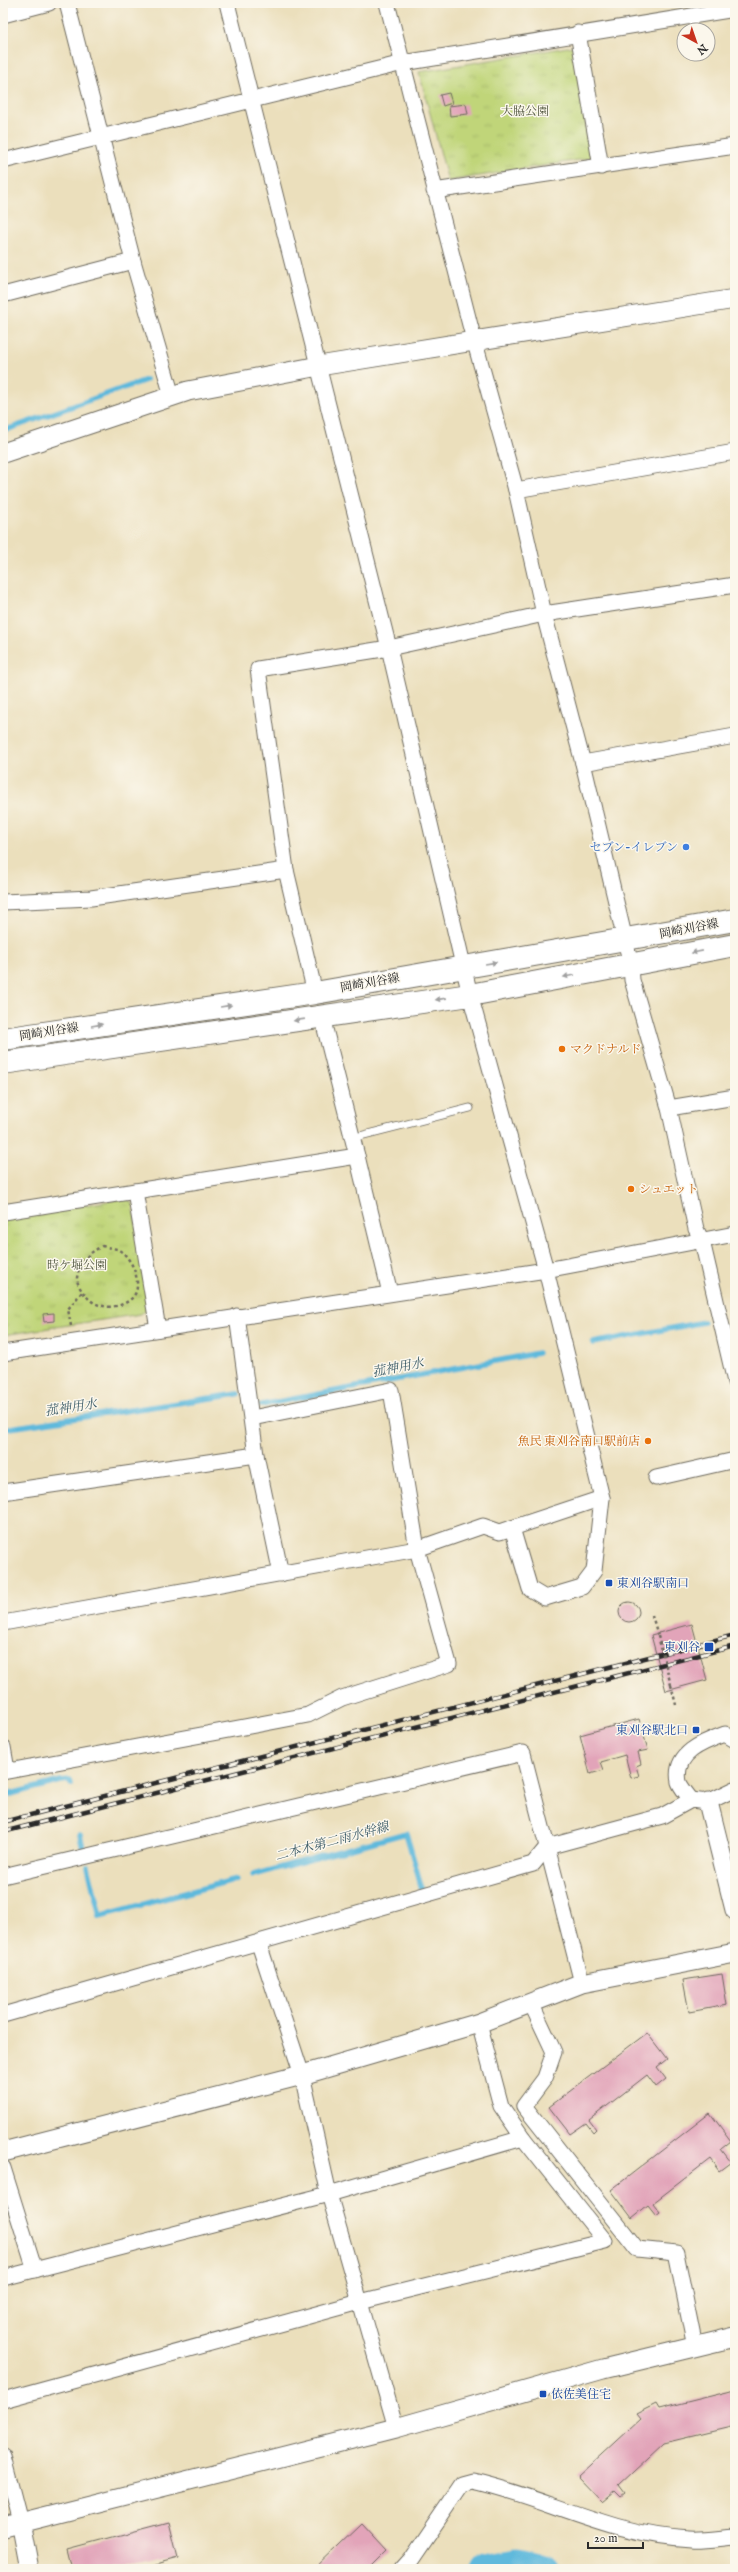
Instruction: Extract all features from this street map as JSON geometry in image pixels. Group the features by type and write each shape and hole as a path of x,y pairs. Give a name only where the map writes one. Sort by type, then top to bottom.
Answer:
{"main road":[{"name":"岡崎刈谷線","path":"3,1039 314,993 625,941 735,920"},
{"name":"岡崎刈谷線","path":"3,1063 470,995 735,945"}],"street":[{"path":"3,15 49,3"},
{"path":"67,3 100,137 133,261 172,396"},
{"path":"227,3 389,648 470,995 546,1270 602,1498 594,1571 582,1587 545,1598 530,1589 512,1528"},
{"path":"387,3 434,191 516,490 544,614 584,763 631,965 632,980 669,1108 696,1229 702,1240 728,1329 735,1382"},
{"path":"3,161 251,98 403,63 735,9"},
{"path":"578,34 601,167"},
{"path":"434,191 735,146"},
{"path":"3,295 133,261"},
{"path":"3,454 188,391 319,366 735,299"},
{"path":"516,490 735,452"},
{"path":"314,993 286,870 258,668 389,648 544,614 735,586"},
{"path":"584,763 735,736"},
{"path":"3,902 91,898 286,870"},
{"path":"322,1017 390,1293"},
{"path":"669,1108 735,1097"},
{"path":"3,1212 357,1156"},
{"path":"135,1191 158,1329"},
{"path":"3,1353 237,1316 546,1270 735,1234"},
{"path":"237,1316 256,1455 281,1574"},
{"path":"3,1747 5,1771 308,1715 342,1698 449,1664 417,1549 391,1390 252,1418"},
{"path":"3,1492 256,1455"},
{"path":"656,1478 735,1460"},
{"path":"3,1623 417,1549 483,1526 500,1532 602,1498"},
{"path":"735,1740 725,1734 688,1751 679,1766 679,1784 700,1801 735,1910"},
{"path":"3,1876 524,1753 582,1983"},
{"path":"3,2015 259,1944 533,1864 547,1847 662,1816 700,1801 734,1785"},
{"path":"259,1944 302,2075 329,2194 396,2428"},
{"path":"3,2152 302,2075 479,2023 582,1983 735,1953"},
{"path":"531,2003 554,2052 546,2078 524,2106 637,2249 676,2253 695,2347"},
{"path":"3,2400 360,2302 605,2241 523,2138 501,2106 479,2023"},
{"path":"3,2278 329,2194 523,2138"},
{"path":"3,2168 35,2270"},
{"path":"12,2525 396,2428 603,2369 735,2337"},
{"path":"3,2456 12,2525 29,2569"},
{"path":"402,2569 412,2559 462,2484 473,2481 588,2518 653,2535 690,2540 735,2536"}],"lane":[{"path":"352,1138 470,1108"}],"path":[{"path":"102,1246 118,1250 130,1262 137,1281 134,1296 124,1304 110,1307 94,1304 82,1292 77,1281 79,1266 87,1255 102,1246"},
{"path":"71,1329 68,1309 82,1292"},
{"path":"652,1615 676,1705"}],"green space":[{"name":"大脇公園","path":"574,46 591,158 448,181 419,72"},
{"name":"時ケ堀公園","path":"126,1198 133,1204 148,1308 141,1314 3,1335 3,1219"}],"building":[{"path":"449,93 452,103 443,106 440,95"},
{"path":"466,104 468,114 450,116 449,106"},
{"path":"54,1313 54,1321 44,1322 43,1314"},
{"path":"629,1602 636,1605 639,1612 636,1619 629,1622 622,1619 619,1612 622,1605"},
{"path":"692,1624 707,1680 666,1691 651,1635"},
{"path":"639,1719 648,1750 638,1752 641,1764 636,1766 639,1776 631,1778 625,1755 601,1762 604,1770 590,1774 580,1735"},
{"path":"722,1974 727,2005 689,2012 683,1980"},
{"path":"647,2033 667,2059 657,2067 666,2079 656,2087 647,2075 589,2120 596,2129 593,2132 586,2123 570,2134 549,2107"},
{"path":"710,2113 731,2141 721,2149 731,2162 719,2171 710,2159 653,2203 660,2212 656,2215 648,2205 632,2218 611,2190"},
{"path":"735,2390 735,2426 664,2443 618,2486 624,2494 620,2497 614,2491 602,2501 578,2476 640,2419 636,2414 656,2404 659,2409"},
{"path":"169,2522 178,2558 136,2569 73,2569 68,2549"},
{"path":"362,2523 387,2550 368,2569 314,2569"}],"waterway":[{"path":"3,431 146,380"},
{"name":"菰神用水","path":"593,1343 704,1322"},
{"name":"菰神用水","path":"261,1405 538,1353"},
{"name":"菰神用水","path":"3,1429 238,1394"},
{"name":"二本木第二雨水幹線","path":"3,1796 61,1781 70,1780 71,1784"},
{"name":"二本木第二雨水幹線","path":"253,1875 406,1833 422,1889"},
{"name":"二本木第二雨水幹線","path":"80,1835 84,1852"},
{"name":"二本木第二雨水幹線","path":"88,1866 100,1916 237,1879"},
{"path":"486,2569 518,2563 544,2569"}],"railway":[{"path":"3,1822 735,1635"},
{"path":"3,1832 735,1646"}],"place":[{"name":"セブン-イレブン","path":"686,847"},
{"name":"マクドナルド","path":"562,1049"},
{"name":"シュエット","path":"631,1189"},
{"name":"魚民 東刈谷南口駅前店","path":"648,1441"},
{"name":"東刈谷駅南口","path":"609,1583"},
{"name":"東刈谷","path":"709,1647"},
{"name":"東刈谷駅北口","path":"696,1730"},
{"name":"依佐美住宅","path":"543,2394"}]}
